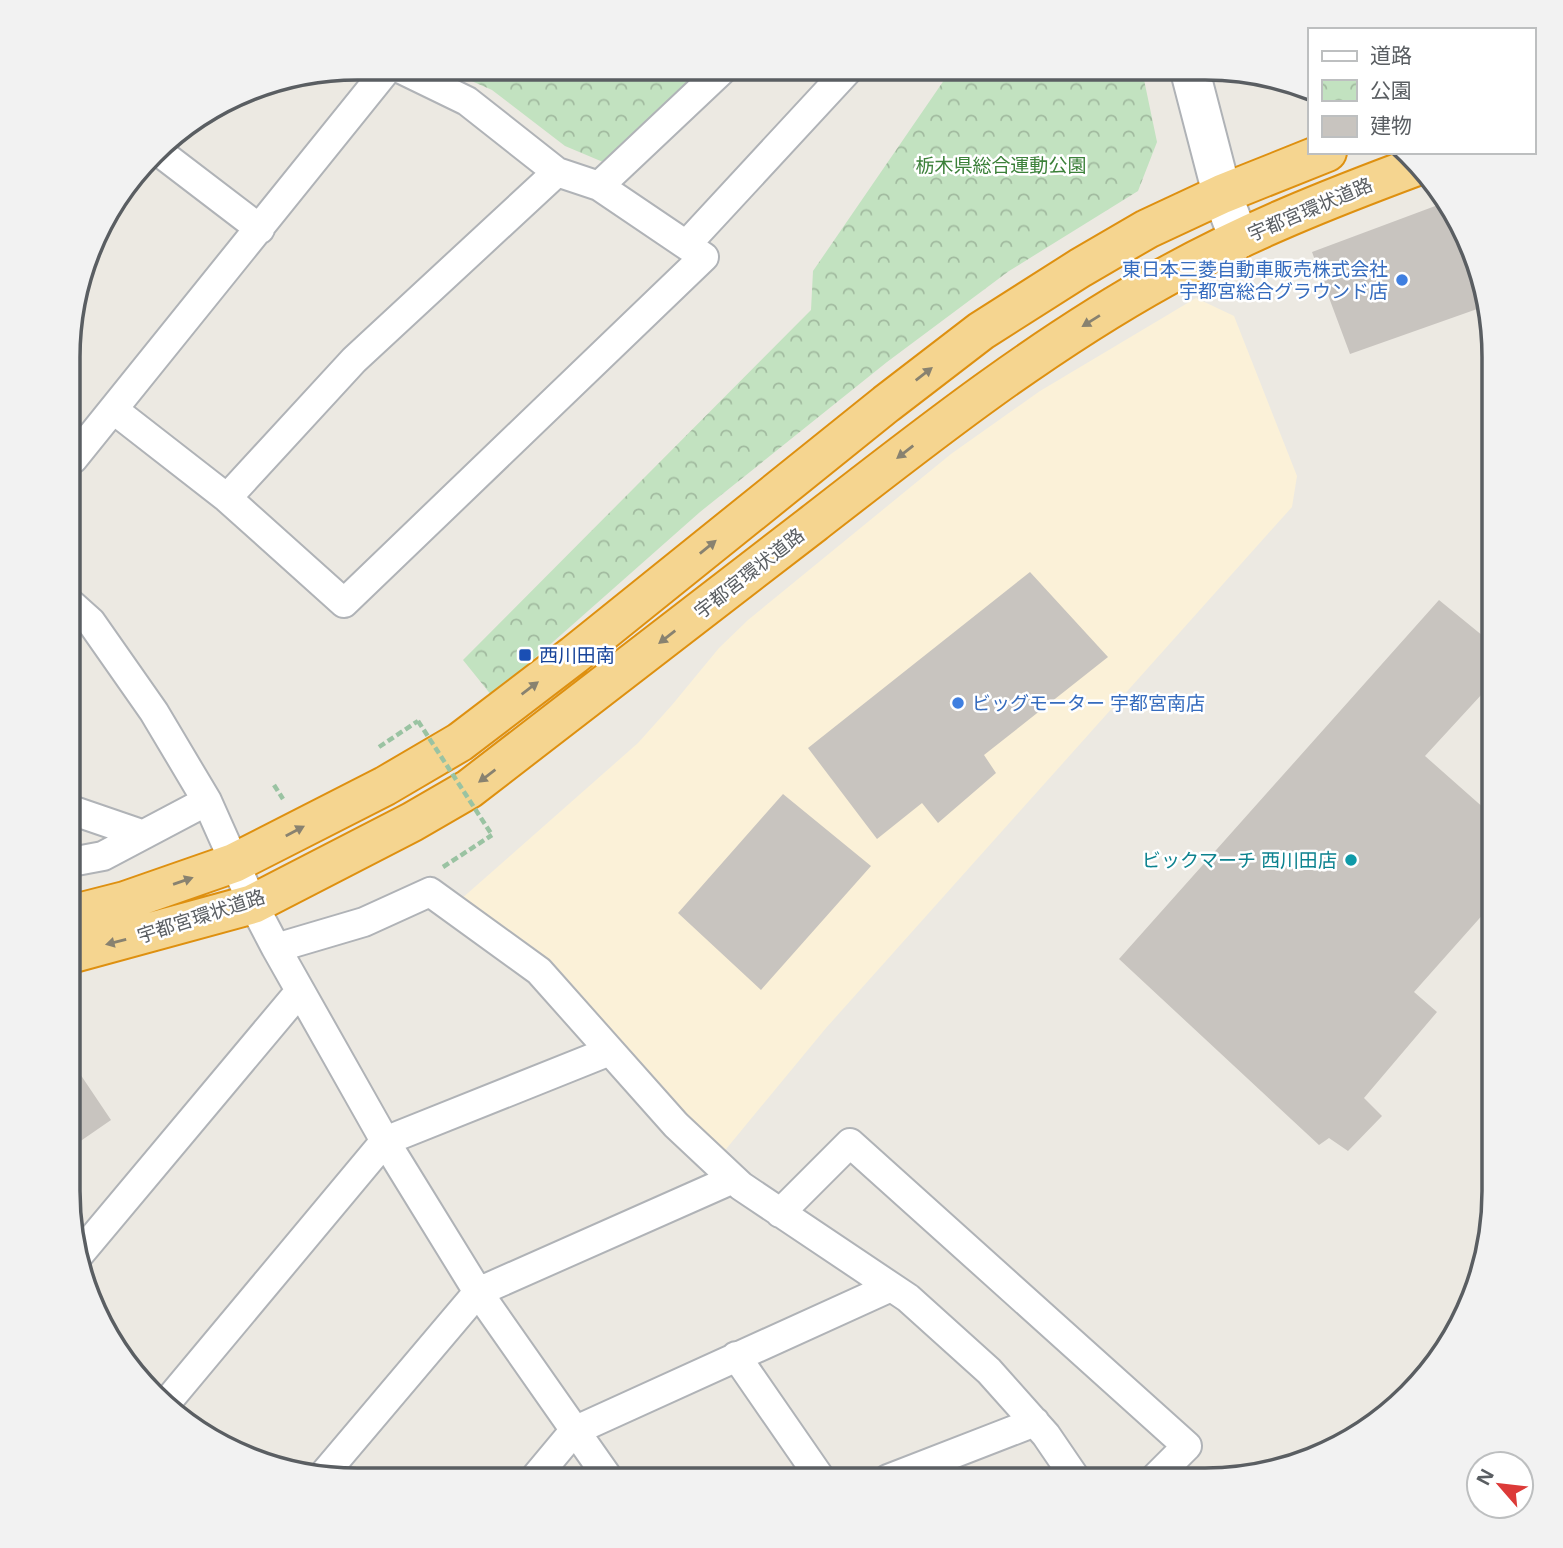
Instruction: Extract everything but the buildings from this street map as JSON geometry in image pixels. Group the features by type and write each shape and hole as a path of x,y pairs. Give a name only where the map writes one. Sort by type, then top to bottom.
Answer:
{"highway":[{"name":"宇都宮環状道路","path":"80,913 125,901 234,863 385,786 460,742 574,655 981,331 1147,229 1222,194 1322,154"},
{"name":"宇都宮環状道路","path":"80,951 253,904 412,822 469,789 923,438 1017,369 1166,276 1239,239 1408,169"}],"street":[{"path":"80,451 378,80"},
{"path":"114,410 227,498 345,603 704,257 599,186 557,172 467,101 424,80"},
{"path":"599,186 711,80"},
{"path":"687,244 839,80"},
{"path":"1192,80 1222,194 1239,239"},
{"path":"166,158 260,229"},
{"path":"227,498 354,360 557,172"},
{"path":"80,620 154,712 207,802 276,948 385,1141 478,1292 600,1468"},
{"path":"80,860 103,856 207,802"},
{"path":"80,813 141,834"},
{"path":"276,948 365,922 430,892 539,971 676,1125 733,1179 908,1298 989,1371 1046,1435 1068,1468"},
{"path":"86,1246 300,991"},
{"path":"172,1396 385,1141 610,1051"},
{"path":"780,1213 850,1143 1187,1446 1165,1468"},
{"path":"331,1466 478,1292 733,1179"},
{"path":"543,1468 574,1431 891,1287"},
{"path":"736,1356 813,1468"},
{"path":"916,1468 1035,1422"}],"path":[{"path":"418,721 492,835 441,869"},
{"path":"476,821 487,813"}],"shaded area":[{"path":"1196,298 1234,316 1297,476 1292,507 826,1028 722,1154 623,1047 460,900 638,743 719,648 748,620 951,454 1040,391"}],"green space":[{"path":"469,80 699,80 623,152 603,162 565,146 492,90"},
{"name":"栃木県総合運動公園","path":"944,80 1144,80 1157,142 1138,191 1009,271 887,362 700,512 492,696 463,660 811,310 813,271"}],"place":[{"name":"東日本三菱自動車販売株式会社 宇都宮総合グラウンド店","path":"1402,280"},
{"name":"西川田南","path":"525,655"},
{"name":"ビッグモーター 宇都宮南店","path":"958,703"},
{"name":"ビックマーチ 西川田店","path":"1351,860"}]}
